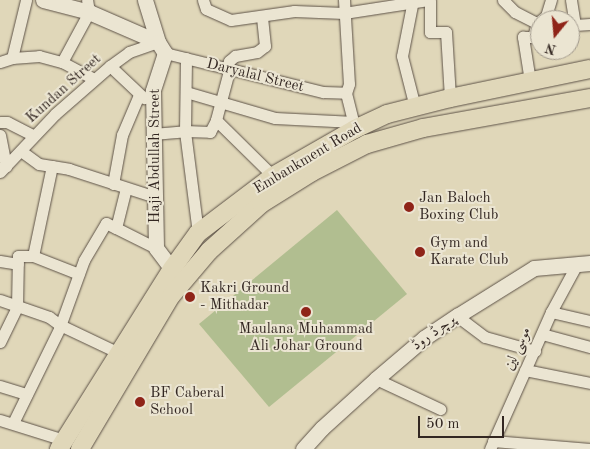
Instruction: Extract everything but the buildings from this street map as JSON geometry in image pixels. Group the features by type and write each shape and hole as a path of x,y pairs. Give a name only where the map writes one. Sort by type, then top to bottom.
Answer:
{"main road":[{"name":"Embankment Road","path":"62,444 172,269 198,233 273,176 354,126 387,114 450,98 590,69"},
{"name":"Embankment Road","path":"80,449 172,296 208,251 261,204 312,172 367,144 423,128 590,98"}],"street":[{"path":"12,58 26,0"},
{"name":"Daryalal Street","path":"43,0 88,6 161,47 186,58 228,70 323,92 346,93"},
{"path":"144,0 161,47"},
{"path":"203,0 206,9 230,20 294,11 344,14 429,0 430,32 446,32 450,98"},
{"path":"186,92 275,118 354,126 346,93 349,84 344,0"},
{"path":"503,0 516,12 530,17"},
{"path":"571,0 575,25 590,24"},
{"path":"413,2 402,56 415,107"},
{"path":"62,62 88,6"},
{"path":"153,134 185,131 210,132 216,120 229,61 235,56 257,52 265,46 262,16"},
{"path":"530,37 523,37 530,81"},
{"name":"Kundan Street","path":"2,169 55,114 110,66 129,52 161,47"},
{"name":"Haji Abdullah Street","path":"156,248 153,91 161,47"},
{"path":"0,62 12,58 39,56 62,62 94,79"},
{"path":"186,58 185,131 198,233"},
{"path":"110,66 142,98 154,99"},
{"path":"113,184 122,135 139,95"},
{"path":"216,120 273,176"},
{"path":"0,122 6,122 34,136"},
{"path":"0,135 2,169"},
{"path":"21,151 39,164 69,169 155,197"},
{"path":"33,256 52,166"},
{"path":"116,228 126,188"},
{"path":"13,423 60,325 80,271 106,223 156,248 172,269"},
{"path":"0,342 3,328 17,307 18,256 33,256 80,271"},
{"path":"0,260 18,264"},
{"name":"موسی لین","path":"492,445 551,312 584,263"},
{"name":"پرچرڈ روڈ","path":"304,449 322,428 376,379 424,338 457,316 534,268 584,263"},
{"path":"0,300 41,314 119,353"},
{"path":"551,312 590,321"},
{"path":"457,316 484,337 535,351"},
{"path":"542,334 590,346"},
{"path":"525,370 590,383"},
{"path":"376,379 440,409"},
{"path":"0,386 27,394"},
{"path":"0,420 13,423 62,444"},
{"path":"492,445 590,449"}],"green space":[{"path":"337,210 407,294 269,407 199,324"}],"place":[{"name":"Jan Baloch Boxing Club","path":"409,207"},
{"name":"Gym and Karate Club","path":"420,252"},
{"name":"Kakri Ground - Mithadar","path":"190,297"},
{"name":"Maulana Muhammad Ali Johar Ground","path":"306,312"},
{"name":"BF Caberal School","path":"140,402"}]}
